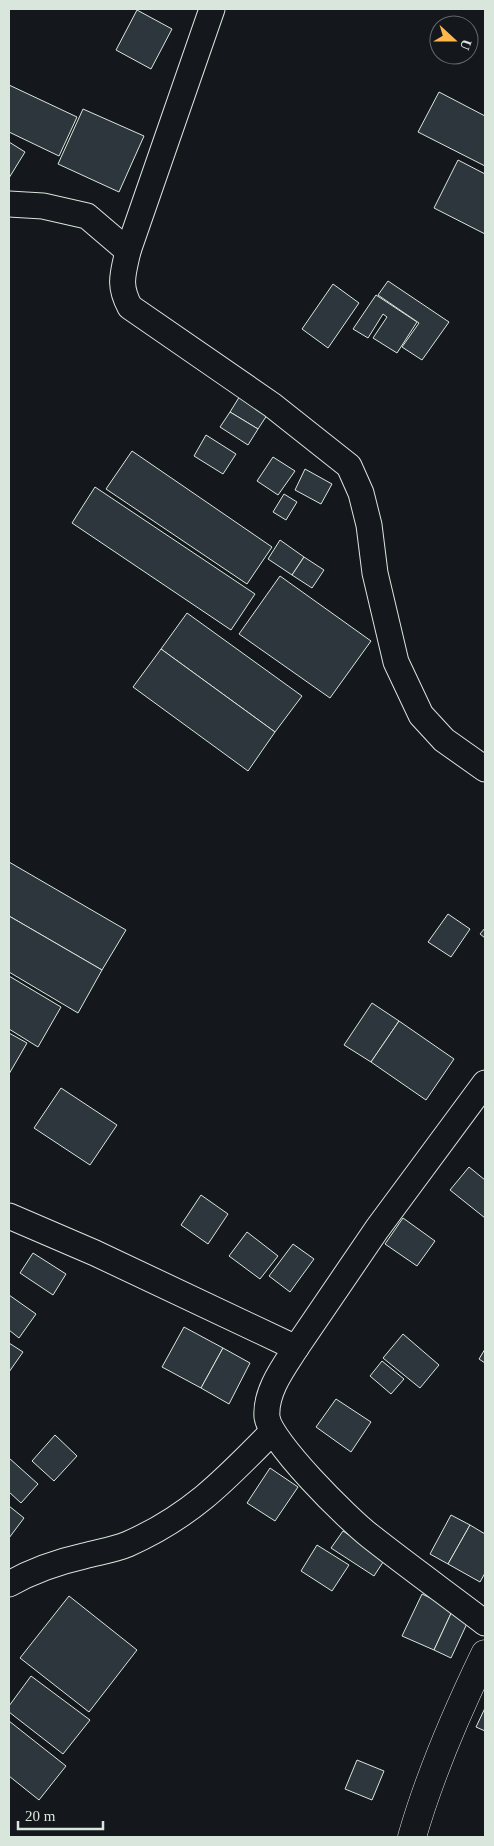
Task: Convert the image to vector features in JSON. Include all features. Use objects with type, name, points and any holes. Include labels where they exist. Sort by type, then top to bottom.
[{"type":"street","points":[[212,9],[128,251],[122,280],[122,293],[130,307],[272,405],[349,466],[361,493],[369,525],[376,573],[396,662],[421,715],[444,740],[485,769]]},
{"type":"street","points":[[9,204],[43,206],[87,216],[128,251]]},
{"type":"street","points":[[485,1082],[377,1229],[296,1348],[279,1376],[267,1403],[267,1418],[272,1432],[295,1462],[368,1535],[485,1623]]},
{"type":"street","points":[[9,1216],[95,1253],[296,1348]]},
{"type":"street","points":[[9,1584],[29,1573],[71,1559],[126,1545],[175,1521],[217,1488],[272,1432]]},
{"type":"street","points":[[412,1837],[427,1786],[462,1702],[485,1654]]},
{"type":"building","points":[[137,10],[172,29],[151,69],[116,50]]},
{"type":"building","points":[[9,85],[77,117],[59,156],[9,132]]},
{"type":"building","points":[[439,92],[485,116],[485,166],[418,132]]},
{"type":"building","points":[[83,109],[144,136],[119,192],[58,164]]},
{"type":"building","points":[[9,142],[25,152],[9,178]]},
{"type":"building","points":[[458,160],[485,174],[485,234],[434,208]]},
{"type":"building","points":[[388,281],[449,322],[422,360],[402,347],[419,323],[378,295]]},
{"type":"building","points":[[333,284],[359,303],[328,348],[302,329]]},
{"type":"building","points":[[376,295],[417,322],[397,353],[373,338],[387,317],[383,314],[368,338],[353,329]]},
{"type":"building","points":[[243,391],[271,409],[258,429],[230,412]]},
{"type":"building","points":[[230,412],[258,429],[248,445],[220,427]]},
{"type":"building","points":[[206,435],[236,454],[223,474],[194,456]]},
{"type":"building","points":[[132,451],[272,547],[247,584],[106,489]]},
{"type":"building","points":[[273,457],[295,471],[278,495],[257,481]]},
{"type":"building","points":[[305,469],[332,484],[321,504],[295,490]]},
{"type":"building","points":[[95,487],[255,594],[231,630],[72,523]]},
{"type":"building","points":[[284,494],[297,502],[286,520],[273,512]]},
{"type":"building","points":[[280,540],[304,557],[292,575],[268,559]]},
{"type":"building","points":[[304,557],[324,570],[312,588],[292,575]]},
{"type":"building","points":[[280,576],[371,641],[330,698],[239,634]]},
{"type":"building","points":[[187,613],[302,696],[275,732],[161,649]]},
{"type":"building","points":[[161,649],[275,732],[248,771],[133,687]]},
{"type":"building","points":[[9,862],[126,930],[102,970],[9,916]]},
{"type":"building","points":[[448,914],[470,929],[451,957],[428,942]]},
{"type":"building","points":[[9,916],[102,970],[78,1013],[9,972]]},
{"type":"building","points":[[485,928],[485,938],[480,934]]},
{"type":"building","points":[[9,976],[61,1007],[38,1047],[9,1029]]},
{"type":"building","points":[[372,1003],[399,1021],[371,1062],[344,1045]]},
{"type":"building","points":[[399,1021],[454,1059],[426,1100],[371,1062]]},
{"type":"building","points":[[9,1033],[27,1043],[9,1074]]},
{"type":"building","points":[[61,1088],[117,1125],[90,1165],[34,1128]]},
{"type":"building","points":[[469,1167],[485,1180],[485,1218],[450,1190]]},
{"type":"building","points":[[201,1195],[228,1214],[208,1244],[181,1225]]},
{"type":"building","points":[[403,1218],[435,1241],[417,1266],[385,1244]]},
{"type":"building","points":[[247,1232],[278,1256],[260,1279],[229,1256]]},
{"type":"building","points":[[293,1244],[314,1259],[290,1292],[269,1276]]},
{"type":"building","points":[[33,1253],[66,1274],[53,1295],[20,1273]]},
{"type":"building","points":[[9,1295],[36,1314],[19,1338],[9,1330]]},
{"type":"building","points":[[184,1327],[223,1348],[201,1388],[162,1367]]},
{"type":"building","points":[[403,1334],[439,1365],[420,1388],[383,1358]]},
{"type":"building","points":[[9,1343],[23,1352],[9,1372]]},
{"type":"building","points":[[223,1348],[250,1363],[229,1404],[201,1388]]},
{"type":"building","points":[[485,1349],[485,1363],[479,1359]]},
{"type":"building","points":[[382,1361],[404,1379],[391,1394],[370,1376]]},
{"type":"building","points":[[336,1399],[371,1422],[351,1452],[316,1427]]},
{"type":"building","points":[[55,1435],[77,1456],[54,1481],[32,1461]]},
{"type":"building","points":[[9,1458],[38,1484],[21,1503],[9,1492]]},
{"type":"building","points":[[270,1468],[298,1487],[275,1521],[247,1503]]},
{"type":"building","points":[[9,1506],[24,1518],[9,1538]]},
{"type":"building","points":[[451,1515],[470,1525],[448,1564],[430,1554]]},
{"type":"building","points":[[470,1525],[485,1534],[485,1573],[480,1582],[448,1564]]},
{"type":"building","points":[[343,1531],[385,1559],[374,1576],[331,1548]]},
{"type":"building","points":[[317,1545],[349,1565],[332,1591],[301,1571]]},
{"type":"building","points":[[422,1594],[453,1609],[434,1650],[402,1636]]},
{"type":"building","points":[[69,1596],[137,1650],[89,1712],[20,1658]]},
{"type":"building","points":[[453,1609],[470,1617],[451,1658],[434,1650]]},
{"type":"building","points":[[31,1676],[90,1720],[63,1754],[9,1712],[9,1706]]},
{"type":"building","points":[[485,1708],[485,1731],[476,1727]]},
{"type":"building","points":[[9,1721],[66,1766],[39,1800],[9,1776]]},
{"type":"building","points":[[357,1760],[384,1771],[372,1800],[345,1789]]}]
